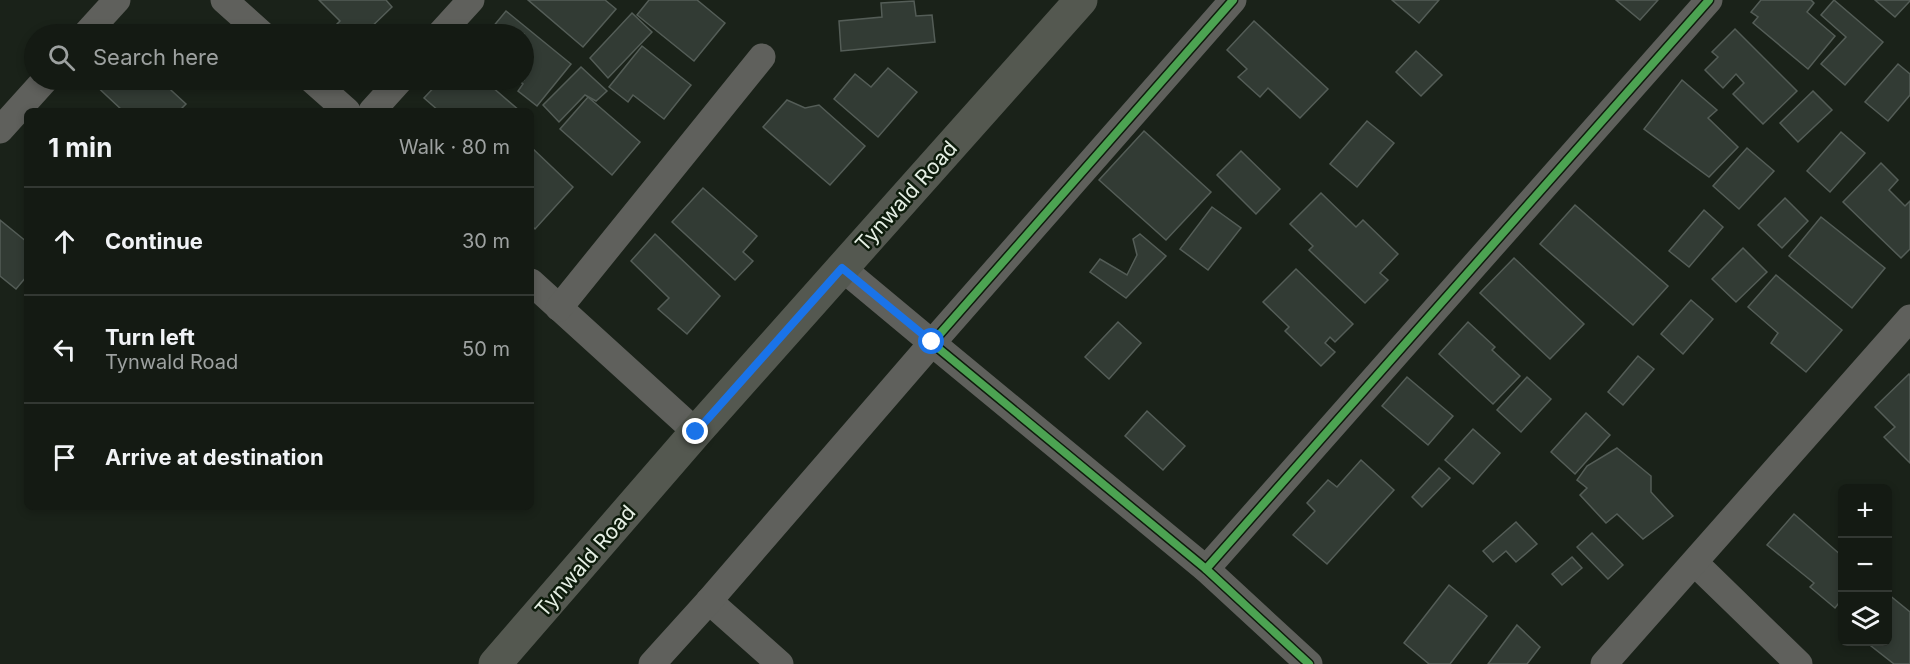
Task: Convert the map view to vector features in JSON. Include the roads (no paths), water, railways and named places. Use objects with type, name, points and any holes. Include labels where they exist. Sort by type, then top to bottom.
[{"type":"main road","name":"Tynwald Road","points":[[495,664],[696,432],[1081,0]]},
{"type":"street","points":[[95,24],[117,0]]},
{"type":"street","points":[[225,0],[251,24]]},
{"type":"street","points":[[449,24],[471,0]]},
{"type":"street","points":[[652,664],[1233,0]]},
{"type":"street","points":[[1206,569],[1709,0]]},
{"type":"street","points":[[559,308],[762,57]]},
{"type":"street","points":[[0,130],[36,90]]},
{"type":"street","points":[[323,90],[344,108]]},
{"type":"street","points":[[375,108],[391,90]]},
{"type":"street","points":[[842,268],[1206,569],[1309,664]]},
{"type":"street","points":[[534,285],[696,432]]},
{"type":"street","points":[[1604,664],[1910,318]]},
{"type":"street","points":[[1695,563],[1799,664]]},
{"type":"street","points":[[709,601],[780,664]]}]
